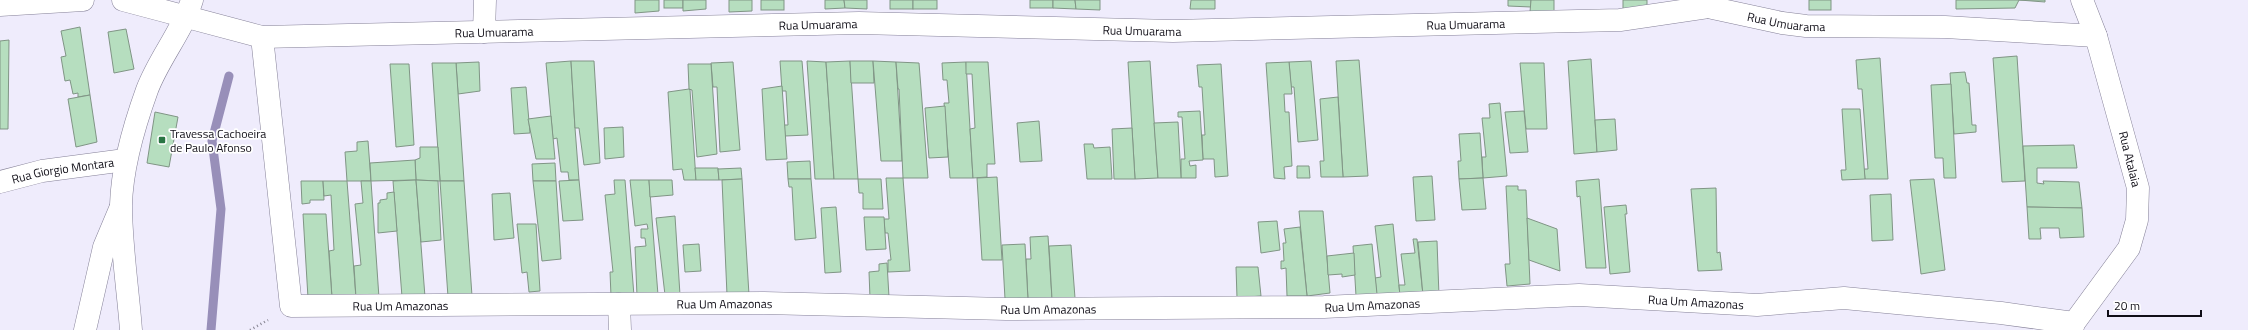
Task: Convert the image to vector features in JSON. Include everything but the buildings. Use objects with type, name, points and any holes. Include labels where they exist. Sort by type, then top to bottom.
[{"type":"street","points":[[0,5],[83,0]]},
{"type":"street","name":"Rua Umuarama","points":[[123,0],[189,9],[262,37],[859,23],[1173,31],[1620,20],[1708,7],[1782,23],[1806,26],[1946,27],[2096,36]]},
{"type":"street","points":[[484,32],[485,0]]},
{"type":"street","name":"Rua Atalaia","points":[[2073,326],[2129,248],[2137,220],[2138,188],[2096,36],[2082,0]]},
{"type":"street","points":[[131,330],[121,205],[125,160],[147,89],[171,40],[189,9]]},
{"type":"street","name":"Rua Um Amazonas","points":[[262,37],[290,306],[764,303],[1006,309],[1324,307],[1579,295],[1757,305],[1844,298],[2024,323],[2073,326]]},
{"type":"street","name":"Rua Giorgio Montara","points":[[0,182],[42,171],[125,160]]},
{"type":"street","points":[[85,330],[104,247],[121,205]]},
{"type":"street","points":[[619,304],[620,330]]},
{"type":"path","points":[[250,330],[255,328]]},
{"type":"waterway","points":[[211,330],[221,209],[212,141],[229,76]]},
{"type":"place","name":"Travessa Cachoeira de Paulo Afonso","points":[[162,140]]}]
